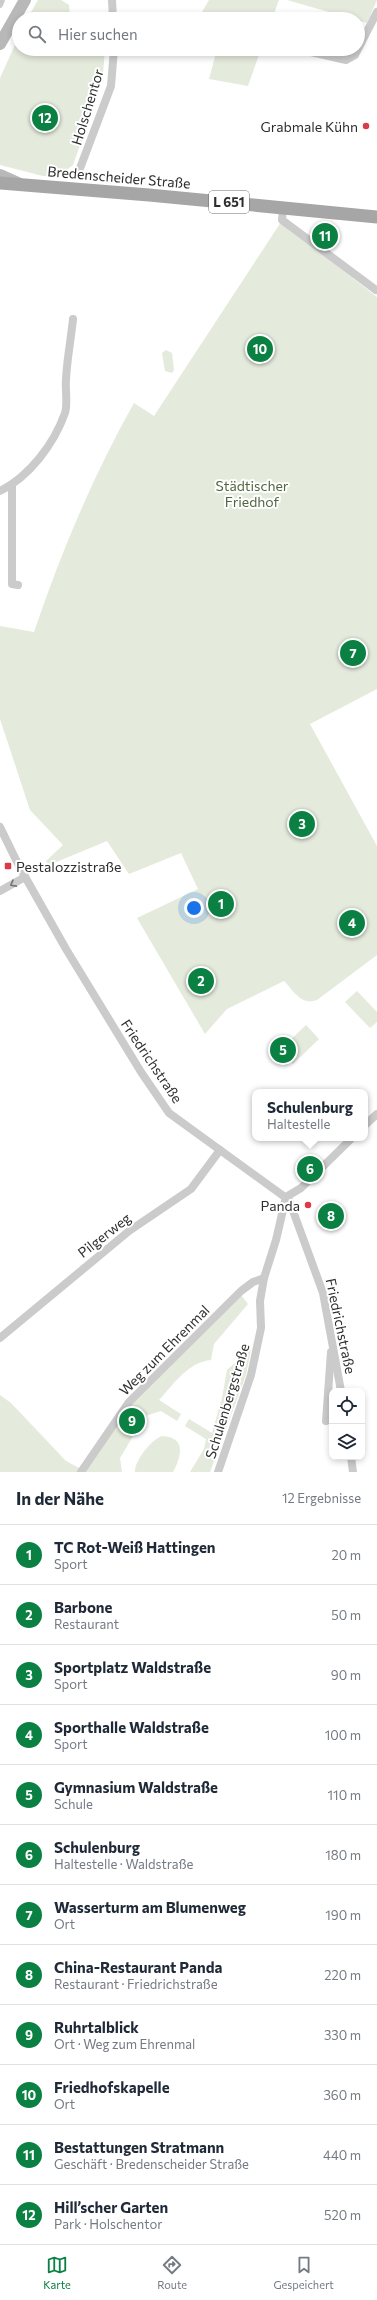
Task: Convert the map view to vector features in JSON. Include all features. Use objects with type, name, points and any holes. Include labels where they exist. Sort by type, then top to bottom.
[{"type":"main road","points":[[18,12],[25,0]]},
{"type":"main road","points":[[0,44],[12,23]]},
{"type":"main road","points":[[0,175],[21,185]]},
{"type":"main road","name":"Bredenscheider Straße","points":[[0,183],[283,207],[377,217]]},
{"type":"street","points":[[0,5],[2,0]]},
{"type":"street","points":[[112,0],[113,12]]},
{"type":"street","points":[[365,35],[377,12]]},
{"type":"street","name":"Holschentor","points":[[79,171],[111,86],[113,56]]},
{"type":"street","points":[[329,56],[346,60],[353,56]]},
{"type":"street","points":[[283,207],[282,220],[376,290]]},
{"type":"street","points":[[0,491],[12,485],[30,470],[50,442],[66,412],[66,379],[73,319]]},
{"type":"street","points":[[12,485],[12,584],[18,585]]},
{"type":"street","name":"Friedrichstraße","points":[[0,828],[25,877],[66,949],[137,1066],[169,1113],[286,1197],[291,1204],[323,1293],[340,1388]]},
{"type":"street","points":[[0,891],[25,877]]},
{"type":"street","points":[[368,1122],[377,1114]]},
{"type":"street","points":[[286,1197],[301,1188],[349,1141]]},
{"type":"street","name":"Pilgerweg","points":[[0,1338],[129,1231],[191,1189],[220,1150]]},
{"type":"street","name":"Schulenbergstraße","points":[[218,1472],[251,1375],[261,1328],[260,1301],[264,1278],[276,1240],[286,1197]]},
{"type":"street","name":"Weg zum Ehrenmal","points":[[81,1472],[129,1402],[241,1291],[253,1282],[264,1278]]},
{"type":"street","points":[[326,1421],[332,1342]]},
{"type":"street","points":[[351,1460],[353,1472]]},
{"type":"green space","points":[[38,0],[61,0],[69,5],[70,12],[31,12]]},
{"type":"green space","points":[[209,0],[279,0],[275,12],[202,12]]},
{"type":"green space","points":[[287,0],[377,0],[367,23],[365,22],[365,12],[329,12]]},
{"type":"green space","points":[[12,51],[12,56],[104,56],[103,74],[98,94],[73,165],[58,176],[43,176],[0,165],[0,78]]},
{"type":"green space","points":[[215,56],[259,56],[248,86],[209,79]]},
{"type":"green space","name":"Städtischer Friedhof","points":[[281,222],[377,297],[377,689],[310,724],[377,846],[377,955],[317,1000],[306,1001],[302,999],[284,981],[227,1009],[205,1034],[137,918],[198,889],[181,853],[129,874],[107,841],[49,865],[46,861],[63,845],[30,810],[0,719],[0,626],[34,632],[55,573],[91,486],[134,403],[154,416]]},
{"type":"green space","points":[[166,350],[172,353],[174,370],[172,373],[165,371],[162,353]]},
{"type":"green space","points":[[357,991],[377,1012],[377,1022],[370,1028],[345,1002]]},
{"type":"green space","points":[[306,1025],[319,1039],[293,1064],[280,1050]]},
{"type":"green space","points":[[241,1295],[248,1304],[214,1344],[211,1360],[188,1369],[159,1400],[181,1414],[177,1421],[161,1411],[145,1416],[120,1458],[122,1472],[0,1472],[0,1395],[11,1403],[66,1461],[85,1471],[127,1408]]},
{"type":"green space","points":[[251,1349],[246,1375],[210,1472],[190,1472],[204,1449],[206,1439],[185,1426],[189,1419],[212,1433],[222,1398],[227,1370]]},
{"type":"green space","points":[[162,1436],[170,1437],[179,1444],[180,1454],[173,1472],[135,1472],[137,1462],[144,1451],[153,1441]]},
{"type":"place","name":"Hill’scher Garten","points":[[45,118]]},
{"type":"place","name":"Grabmale Kühn","points":[[366,126]]},
{"type":"place","name":"Bestattungen Stratmann","points":[[325,236]]},
{"type":"place","name":"Friedhofskapelle","points":[[260,349]]},
{"type":"place","name":"Wasserturm am Blumenweg","points":[[353,653]]},
{"type":"place","name":"Sportplatz Waldstraße","points":[[302,824]]},
{"type":"place","name":"Pestalozzistraße","points":[[8,866]]},
{"type":"place","name":"TC Rot-Weiß Hattingen","points":[[221,904]]},
{"type":"place","name":"Sporthalle Waldstraße","points":[[352,923]]},
{"type":"place","name":"Barbone","points":[[201,981]]},
{"type":"place","name":"Gymnasium Waldstraße","points":[[283,1050]]},
{"type":"place","name":"Schulenburg","points":[[310,1169]]},
{"type":"place","name":"Panda","points":[[308,1205]]},
{"type":"place","name":"China-Restaurant Panda","points":[[331,1216]]},
{"type":"place","name":"Ruhrtalblick","points":[[132,1421]]}]
